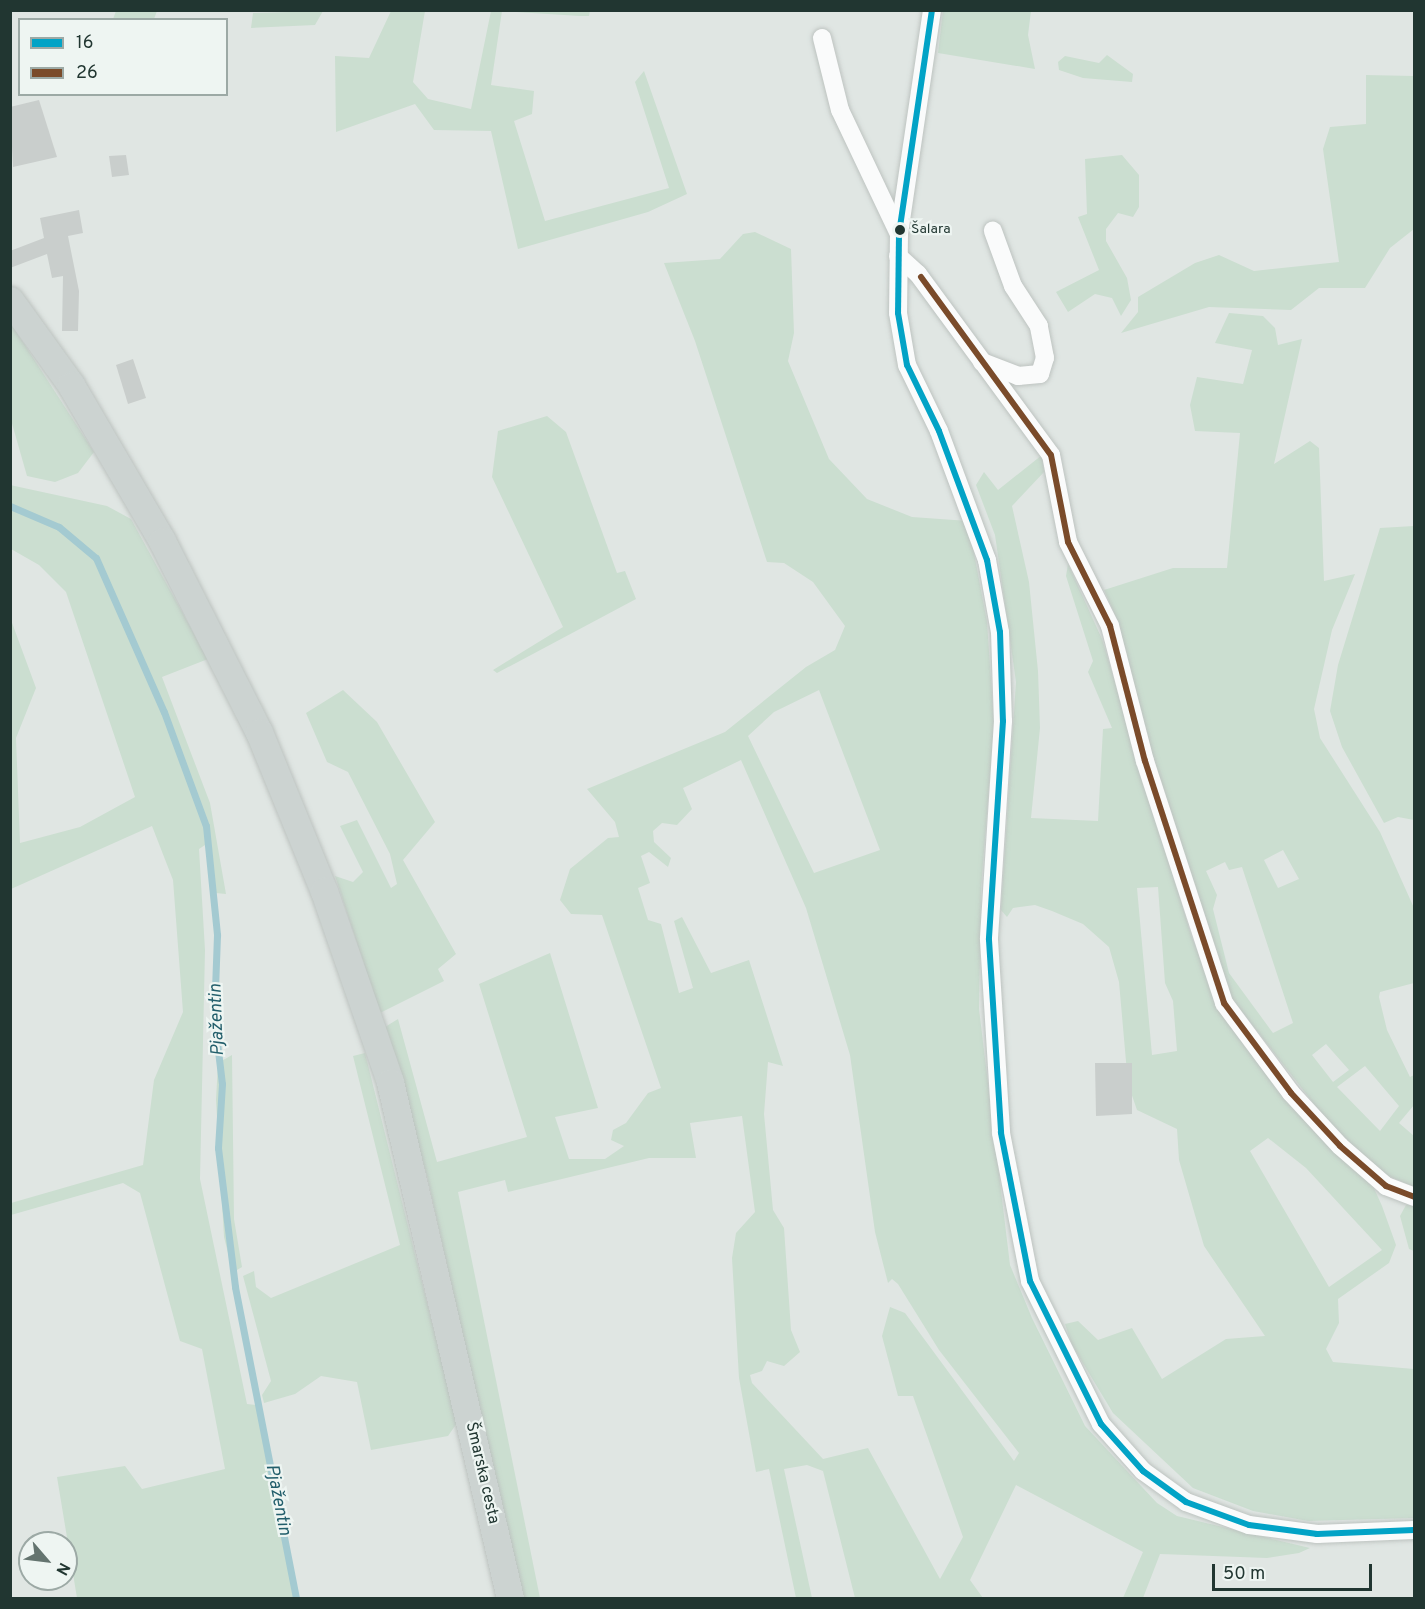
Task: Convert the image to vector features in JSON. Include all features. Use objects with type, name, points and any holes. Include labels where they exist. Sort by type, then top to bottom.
[{"type":"main road","name":"Šmarska cesta","points":[[10,300],[71,386],[162,541],[259,732],[375,1036],[454,1347],[510,1599]]},
{"type":"street","points":[[932,10],[899,234],[898,313],[907,365],[939,430],[987,560],[1000,632],[1003,721],[989,939],[1001,1133],[1030,1281],[1101,1424],[1143,1470],[1186,1502],[1249,1525],[1317,1534],[1414,1530]]},
{"type":"street","points":[[822,38],[840,110],[899,234]]},
{"type":"street","points":[[982,362],[1018,376],[1040,374],[1046,358],[1039,326],[1013,286],[993,231]]},
{"type":"street","points":[[898,256],[918,274],[1051,455],[1068,542],[1110,626],[1145,761],[1224,1003],[1291,1093],[1340,1146],[1386,1186],[1414,1197]]},
{"type":"green space","points":[[116,10],[157,11],[154,18],[113,18]]},
{"type":"green space","points":[[323,11],[315,25],[251,28],[253,13]]},
{"type":"green space","points":[[391,11],[425,11],[413,82],[428,99],[471,109],[491,11],[502,11],[491,85],[534,91],[532,114],[514,121],[545,221],[669,188],[635,82],[644,71],[687,194],[648,212],[518,249],[491,131],[434,130],[415,104],[336,132],[335,56],[369,58]]},
{"type":"green space","points":[[502,11],[590,11],[589,16],[580,16]]},
{"type":"green space","points":[[943,11],[1031,11],[1028,35],[1035,69],[938,53]]},
{"type":"green space","points":[[1107,55],[1133,74],[1132,82],[1083,78],[1059,70],[1058,62],[1065,56],[1099,63]]},
{"type":"green space","points":[[1366,75],[1414,76],[1414,229],[1390,248],[1365,288],[1319,288],[1291,310],[1209,307],[1121,333],[1138,312],[1138,297],[1195,263],[1219,255],[1254,271],[1339,262],[1323,149],[1330,127],[1366,124]]},
{"type":"green space","points":[[1122,155],[1139,175],[1139,207],[1133,217],[1118,213],[1106,229],[1106,241],[1127,278],[1131,300],[1121,316],[1112,298],[1095,294],[1068,312],[1056,292],[1099,270],[1078,217],[1087,214],[1085,159]]},
{"type":"green space","points":[[755,232],[791,249],[794,333],[788,361],[829,459],[867,499],[912,517],[968,521],[987,622],[994,724],[981,888],[979,1009],[1010,1265],[1032,1318],[1085,1426],[1157,1503],[1177,1516],[1310,1548],[1299,1553],[1267,1558],[1160,1554],[1143,1598],[1123,1598],[1143,1552],[1016,1485],[970,1580],[983,1598],[855,1598],[823,1471],[807,1465],[784,1469],[812,1598],[796,1598],[769,1469],[756,1472],[739,1378],[732,1258],[736,1233],[755,1212],[742,1116],[690,1123],[696,1158],[649,1158],[508,1192],[505,1180],[458,1192],[540,1598],[522,1598],[427,1176],[385,1027],[398,1019],[437,1162],[527,1137],[479,984],[550,953],[598,1108],[555,1117],[569,1159],[605,1159],[624,1146],[611,1140],[613,1130],[626,1123],[648,1093],[661,1088],[602,915],[571,914],[560,900],[570,869],[608,838],[619,837],[615,822],[587,789],[725,732],[806,667],[835,650],[845,626],[813,582],[784,563],[767,562],[695,341],[664,263],[720,259],[743,234]],"holes":[[[819,690],[880,850],[814,873],[748,736],[774,712]],[[741,760],[806,908],[850,1055],[875,1232],[888,1283],[892,1279],[898,1284],[939,1350],[1019,1453],[1014,1461],[905,1313],[890,1307],[882,1336],[898,1396],[913,1396],[963,1537],[940,1579],[868,1448],[823,1459],[752,1383],[750,1375],[762,1371],[767,1361],[784,1366],[800,1352],[791,1330],[784,1228],[773,1210],[764,1114],[768,1062],[783,1066],[749,960],[711,973],[682,917],[674,921],[693,988],[679,993],[661,924],[648,920],[638,888],[650,883],[641,856],[649,852],[668,867],[671,858],[654,842],[653,831],[662,823],[677,825],[692,809],[683,788]]]},
{"type":"green space","points":[[1229,313],[1263,316],[1275,328],[1278,345],[1302,339],[1274,464],[1310,441],[1319,448],[1324,581],[1355,574],[1332,630],[1314,709],[1320,738],[1380,832],[1414,908],[1414,983],[1380,992],[1379,997],[1387,1030],[1410,1077],[1414,1075],[1414,1105],[1399,1123],[1414,1136],[1414,1187],[1382,1173],[1346,1145],[1222,986],[1129,679],[1120,626],[1104,590],[1173,568],[1227,568],[1240,433],[1195,431],[1190,405],[1197,377],[1243,384],[1252,350],[1215,343]],"holes":[[[1283,850],[1299,879],[1278,888],[1264,860]],[[1225,862],[1229,870],[1242,867],[1293,1023],[1273,1033],[1229,973],[1213,909],[1217,895],[1206,871]],[[1326,1044],[1349,1070],[1333,1082],[1312,1055]],[[1365,1066],[1399,1106],[1380,1131],[1337,1087]]]},
{"type":"green space","points":[[10,322],[94,452],[78,473],[55,482],[27,476],[11,420]]},
{"type":"green space","points":[[547,416],[566,432],[617,573],[625,571],[636,599],[497,673],[493,670],[563,627],[492,477],[498,431]]},
{"type":"green space","points":[[1042,455],[1044,472],[1012,506],[1029,582],[1038,671],[1040,728],[1031,818],[1098,821],[1103,729],[1112,728],[1088,672],[1093,661],[1066,576],[1068,564],[1102,639],[1191,935],[1218,1003],[1373,1186],[1382,1206],[1396,1245],[1389,1263],[1338,1299],[1339,1323],[1326,1349],[1333,1362],[1414,1369],[1414,1518],[1308,1521],[1253,1511],[1193,1488],[1113,1413],[1072,1345],[1065,1324],[1078,1321],[1098,1340],[1132,1328],[1162,1379],[1226,1339],[1265,1336],[1204,1246],[1179,1160],[1177,1129],[1137,1110],[1128,1084],[1119,982],[1109,947],[1083,924],[1035,905],[1013,908],[1007,917],[1001,910],[1016,682],[995,535],[976,485],[984,472],[998,490]],"holes":[[[1158,887],[1165,983],[1173,1001],[1177,1051],[1152,1055],[1137,888]],[[1268,1138],[1306,1168],[1382,1250],[1329,1287],[1250,1151]]]},
{"type":"green space","points":[[10,485],[107,506],[131,519],[208,659],[162,677],[210,803],[226,894],[216,893],[208,843],[199,849],[205,950],[200,1179],[247,1404],[256,1405],[295,1598],[77,1598],[78,1531],[66,1531],[57,1477],[125,1466],[142,1489],[225,1469],[202,1349],[180,1341],[140,1193],[123,1183],[11,1215],[11,1203],[143,1165],[154,1080],[183,1012],[173,880],[152,826],[11,889],[11,620],[36,688],[16,738],[20,843],[80,827],[135,797],[66,592],[39,565],[11,549]]},
{"type":"green space","points":[[1414,526],[1414,820],[1398,817],[1384,823],[1342,747],[1330,711],[1338,665],[1380,528]]},
{"type":"green space","points":[[343,690],[377,722],[435,822],[403,860],[456,954],[438,969],[444,981],[380,1013],[335,876],[353,882],[363,872],[340,826],[357,820],[391,888],[397,884],[390,854],[348,772],[327,762],[306,713]]},
{"type":"green space","points":[[365,1053],[457,1423],[448,1436],[371,1450],[357,1382],[321,1376],[295,1394],[264,1403],[262,1395],[271,1381],[243,1276],[254,1271],[256,1287],[271,1298],[400,1245],[353,1056]]},
{"type":"green space","points":[[232,1055],[234,1219],[242,1267],[237,1270],[232,1269],[224,1237],[216,1100],[218,1063]]},
{"type":"green space","points":[[1414,1204],[1414,1251],[1409,1249],[1400,1216],[1406,1205]]},
{"type":"building","points":[[39,100],[57,157],[13,167],[10,107]]},
{"type":"building","points":[[126,155],[129,175],[112,177],[109,156]]},
{"type":"building","points":[[79,210],[83,233],[68,236],[79,291],[78,331],[62,331],[63,276],[52,278],[47,254],[10,268],[10,251],[44,238],[40,218]]},
{"type":"building","points":[[133,359],[146,398],[128,404],[116,365]]},
{"type":"building","points":[[1095,1063],[1132,1063],[1132,1114],[1096,1116]]},
{"type":"waterway","name":"Pjažentin","points":[[10,506],[59,527],[96,558],[164,712],[206,826],[217,935],[214,1017],[222,1084],[218,1148],[235,1287],[296,1598]]},
{"type":"transit line","name":"16","points":[[932,10],[899,234],[898,313],[907,365],[939,431],[987,560],[1000,632],[1003,721],[989,940],[1001,1133],[1030,1281],[1101,1424],[1143,1471],[1186,1502],[1249,1525],[1317,1534],[1414,1530]]},
{"type":"transit line","name":"26","points":[[921,277],[1051,455],[1068,542],[1110,626],[1145,761],[1224,1003],[1291,1093],[1340,1146],[1386,1186],[1414,1197]]},
{"type":"place","name":"Šalara","points":[[900,230]]}]
